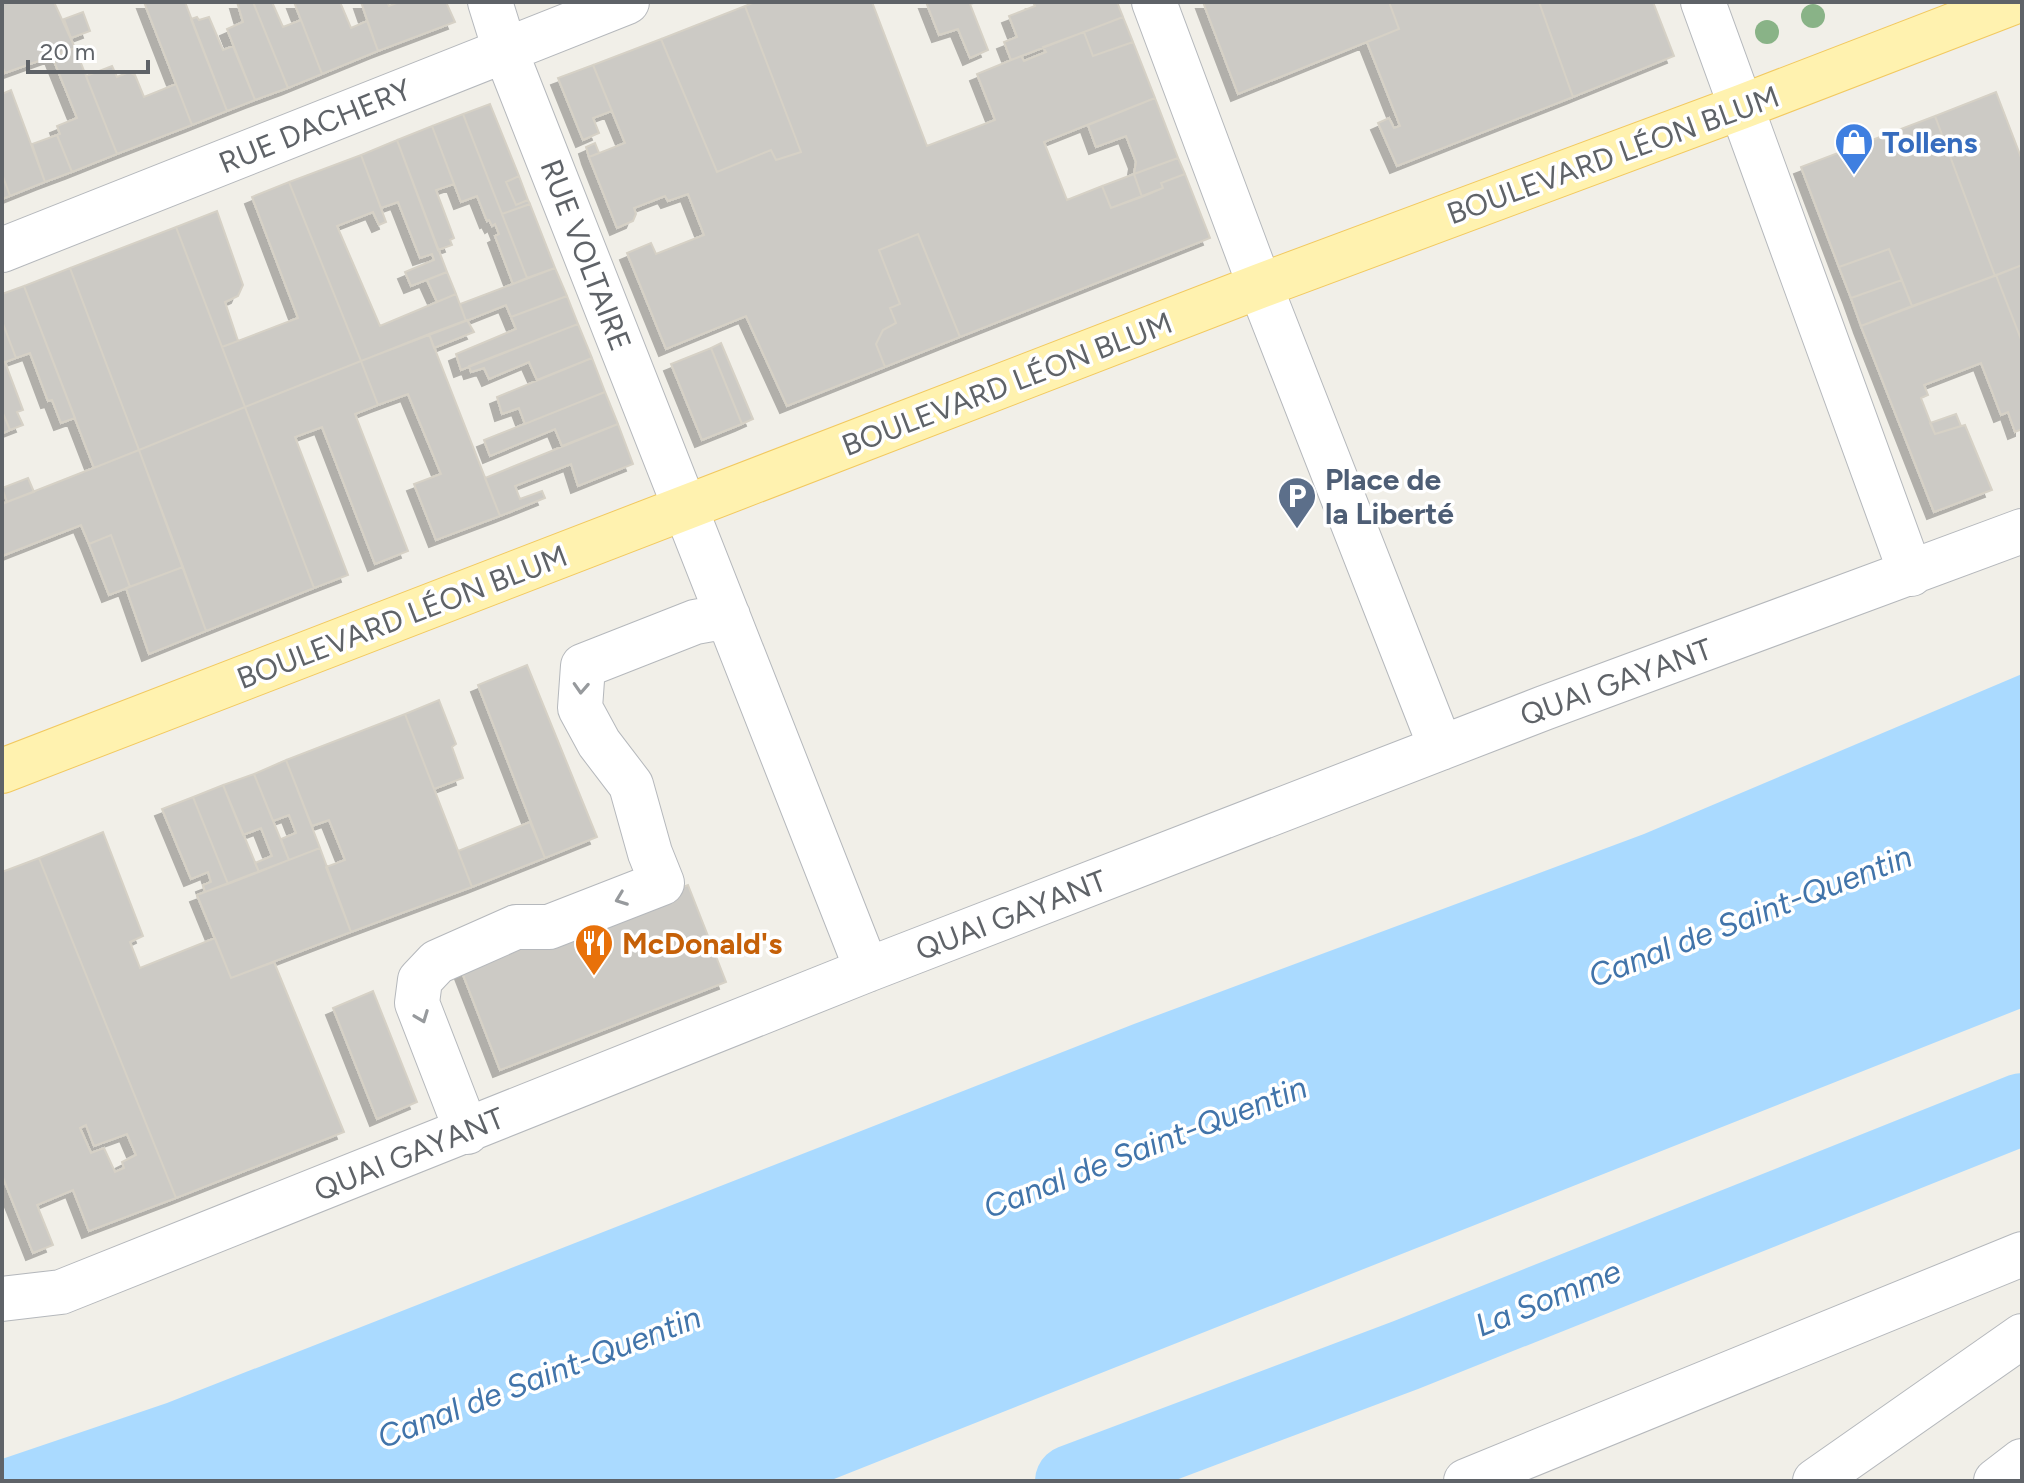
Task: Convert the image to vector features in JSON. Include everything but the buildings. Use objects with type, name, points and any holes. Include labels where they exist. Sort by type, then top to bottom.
[{"type":"main road","name":"BOULEVARD LÉON BLUM","points":[[2,771],[1260,286],[2014,2]]},
{"type":"street","name":"RUE VOLTAIRE","points":[[490,2],[505,50],[686,508]]},
{"type":"street","name":"RUE DACHERY","points":[[2,250],[627,2]]},
{"type":"street","points":[[1154,2],[1260,286],[1441,748]]},
{"type":"street","points":[[1703,2],[1911,574]]},
{"type":"street","points":[[686,508],[867,970]]},
{"type":"street","name":"QUAI GAYANT","points":[[2,1299],[61,1292],[867,970],[1441,748],[2022,531]]},
{"type":"street","points":[[467,1132],[417,1003],[420,980],[437,962],[516,927],[549,927],[662,883],[631,785],[599,743],[580,708],[583,666],[695,622],[728,616]]},
{"type":"street","points":[[1466,1481],[2022,1254]]},
{"type":"street","points":[[1815,1481],[2022,1336]]},
{"type":"street","points":[[1996,1481],[2022,1461]]},
{"type":"water","name":"Canal de Saint-Quentin","points":[[2022,674],[2022,1008],[829,1481],[2,1481],[2,1459],[167,1403],[1134,1024],[1644,834]]},
{"type":"waterway","name":"La Somme","points":[[1071,1481],[1406,1355],[2022,1109]]},
{"type":"place","name":"Tollens","points":[[1854,176]]},
{"type":"place","name":"Place de la Liberté","points":[[1297,530]]},
{"type":"place","name":"McDonald's","points":[[594,977]]}]
